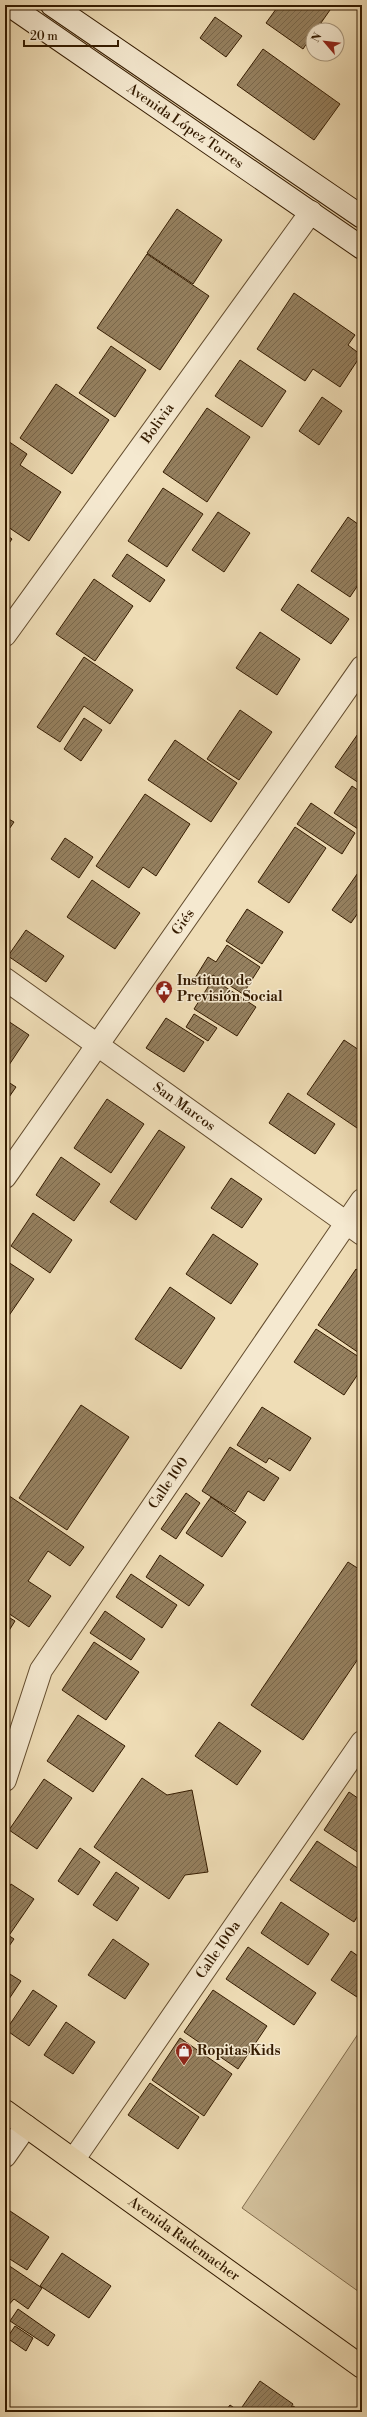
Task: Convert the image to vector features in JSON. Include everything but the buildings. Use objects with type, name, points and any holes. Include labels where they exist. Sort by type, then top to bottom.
[{"type":"main road","name":"Avenida Rademacher","points":[[5,2111],[74,2159],[362,2367]]},
{"type":"street","name":"Avenida López Torres","points":[[10,5],[362,248]]},
{"type":"street","name":"Avenida López Torres","points":[[52,5],[362,217]]},
{"type":"street","name":"Bolivia","points":[[5,635],[311,212]]},
{"type":"street","name":"Giés","points":[[5,1177],[362,667]]},
{"type":"street","name":"San Marcos","points":[[5,980],[354,1229]]},
{"type":"street","name":"Calle 100","points":[[5,1780],[41,1670],[354,1229],[362,1200]]},
{"type":"street","name":"Calle 100a","points":[[74,2159],[362,1742]]},
{"type":"street","points":[[5,2156],[26,2126]]},
{"type":"shaded area","points":[[362,2028],[362,2294],[242,2208]]},
{"type":"place","name":"Instituto de Previsión Social","points":[[164,1004]]},
{"type":"place","name":"Ropitas Kids","points":[[184,2066]]}]
